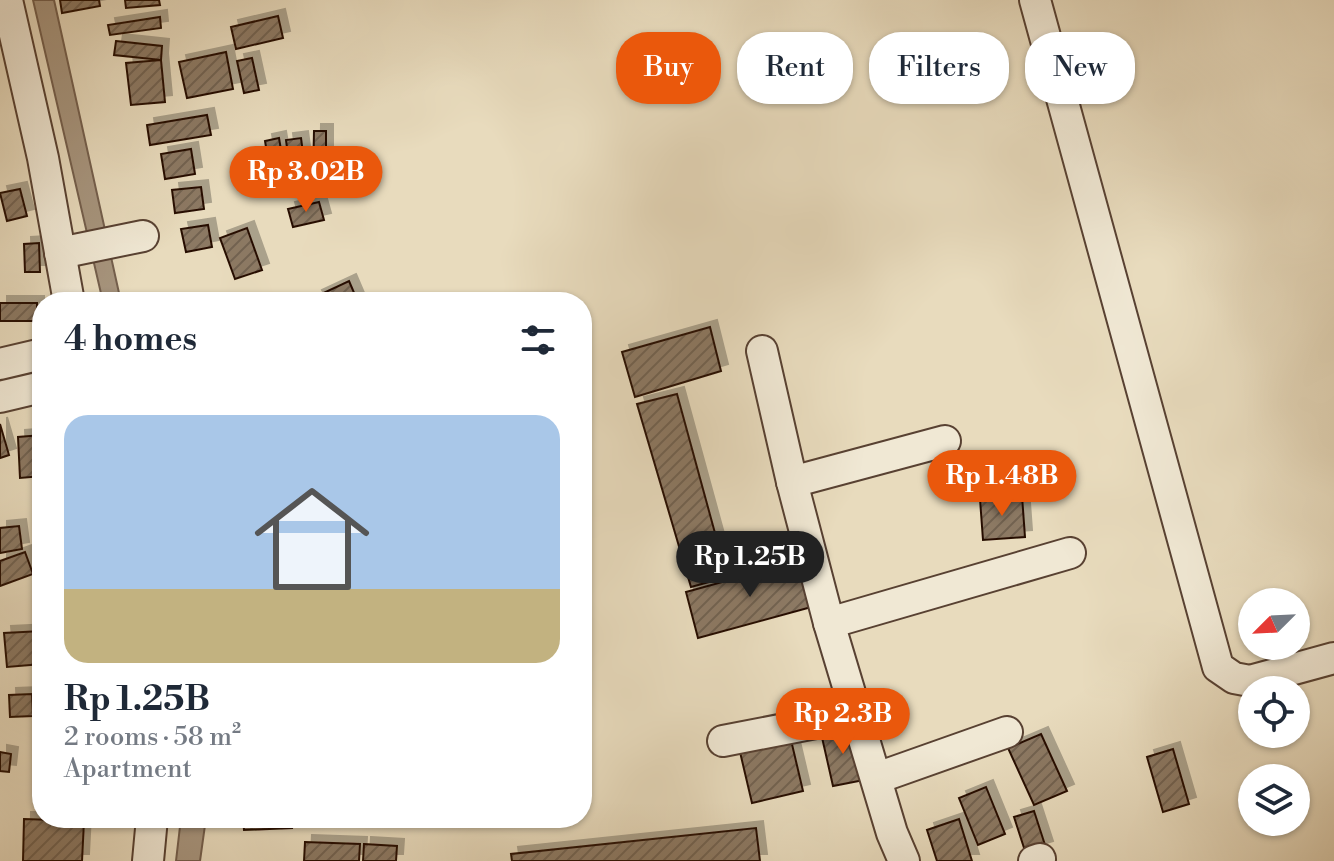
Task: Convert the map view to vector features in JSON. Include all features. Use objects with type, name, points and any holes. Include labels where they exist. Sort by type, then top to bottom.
[{"type":"street","points":[[7,0],[43,158],[70,250],[69,292]]},
{"type":"street","points":[[1035,0],[1218,667],[1234,678],[1250,681],[1334,658]]},
{"type":"street","points":[[70,250],[128,238]]},
{"type":"street","points":[[762,351],[829,623],[892,833],[904,861]]},
{"type":"street","points":[[0,364],[32,356]]},
{"type":"street","points":[[0,397],[32,389]]},
{"type":"street","points":[[792,482],[945,441]]},
{"type":"street","points":[[829,623],[1070,553]]},
{"type":"street","points":[[723,741],[857,715]]},
{"type":"street","points":[[877,778],[1007,732]]},
{"type":"street","points":[[148,861],[151,828]]},
{"type":"shaded area","points":[[33,0],[54,0],[119,292],[101,292]]},
{"type":"shaded area","points":[[180,828],[205,828],[200,861],[176,861]]},
{"type":"building","points":[[60,0],[99,0],[100,6],[62,13]]},
{"type":"building","points":[[125,0],[159,0],[160,5],[126,8]]},
{"type":"building","points":[[278,16],[283,38],[236,49],[231,27]]},
{"type":"building","points":[[160,17],[161,28],[110,35],[108,25]]},
{"type":"building","points":[[116,41],[162,46],[161,60],[114,55]]},
{"type":"building","points":[[226,52],[233,89],[187,98],[179,62]]},
{"type":"building","points":[[252,58],[259,90],[244,93],[237,61]]},
{"type":"building","points":[[161,60],[165,102],[131,105],[126,63]]},
{"type":"building","points":[[207,115],[211,135],[150,145],[147,125]]},
{"type":"building","points":[[314,131],[326,131],[326,181],[313,181]]},
{"type":"building","points":[[279,138],[283,162],[269,165],[265,141]]},
{"type":"building","points":[[301,138],[307,184],[292,186],[286,140]]},
{"type":"building","points":[[191,149],[195,174],[165,179],[161,154]]},
{"type":"building","points":[[201,187],[204,209],[175,213],[172,190]]},
{"type":"building","points":[[20,189],[27,216],[7,221],[0,193]]},
{"type":"building","points":[[319,202],[324,220],[293,227],[288,209]]},
{"type":"building","points":[[208,225],[212,247],[186,252],[181,229]]},
{"type":"building","points":[[247,228],[262,270],[235,279],[220,238]]},
{"type":"building","points":[[39,243],[40,272],[25,272],[24,244]]},
{"type":"building","points":[[349,281],[354,292],[326,292]]},
{"type":"building","points":[[0,303],[32,303],[32,321],[0,321]]},
{"type":"building","points":[[710,327],[721,371],[635,397],[622,352]]},
{"type":"building","points":[[677,394],[727,577],[691,587],[637,404]]},
{"type":"building","points":[[0,424],[9,455],[0,458]]},
{"type":"building","points":[[32,436],[32,477],[20,478],[18,437]]},
{"type":"building","points":[[1022,496],[1025,537],[983,540],[980,499]]},
{"type":"building","points":[[19,526],[22,549],[0,553],[0,528]]},
{"type":"building","points":[[25,552],[32,574],[0,586],[0,561]]},
{"type":"building","points":[[802,560],[815,606],[698,638],[686,592]]},
{"type":"building","points":[[32,632],[32,665],[7,667],[4,633]]},
{"type":"building","points":[[32,694],[32,716],[10,717],[9,695]]},
{"type":"building","points":[[852,726],[864,780],[833,786],[821,733]]},
{"type":"building","points":[[1041,734],[1067,791],[1034,805],[1008,748]]},
{"type":"building","points":[[791,740],[803,791],[752,803],[740,752]]},
{"type":"building","points":[[1173,749],[1189,804],[1163,812],[1147,757]]},
{"type":"building","points":[[0,752],[11,754],[9,772],[0,771]]},
{"type":"building","points":[[986,787],[1005,834],[978,845],[959,798]]},
{"type":"building","points":[[1034,811],[1046,848],[1026,854],[1014,817]]},
{"type":"building","points":[[24,819],[32,819],[32,828],[84,828],[82,861],[23,861]]},
{"type":"building","points":[[959,819],[972,861],[937,861],[927,830]]},
{"type":"building","points":[[244,828],[292,828],[244,830]]},
{"type":"building","points":[[756,828],[760,861],[512,861],[511,854]]},
{"type":"building","points":[[305,842],[360,844],[359,861],[304,861]]},
{"type":"building","points":[[364,844],[397,846],[396,861],[363,861]]}]
